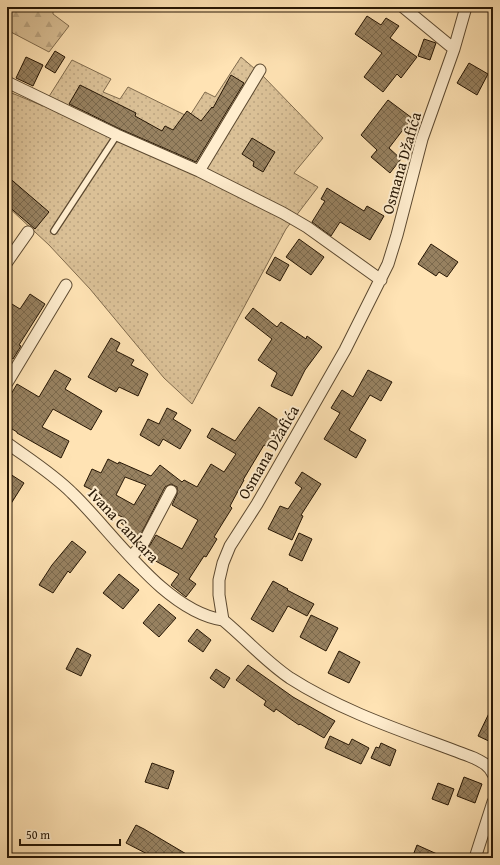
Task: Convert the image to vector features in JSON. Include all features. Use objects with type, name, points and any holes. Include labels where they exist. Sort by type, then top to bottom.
[{"type":"street","points":[[402,7],[454,49]]},
{"type":"street","name":"Osmana Džafića","points":[[223,620],[219,595],[219,580],[223,563],[230,546],[257,504],[345,350],[388,264],[422,139],[454,49],[466,7]]},
{"type":"street","points":[[199,171],[260,70]]},
{"type":"street","points":[[7,82],[117,135],[199,171],[283,213],[307,227],[381,280]]},
{"type":"street","points":[[7,262],[28,232]]},
{"type":"street","points":[[7,383],[66,286]]},
{"type":"street","name":"Ivana Cankara","points":[[7,443],[71,491],[131,557],[175,598],[195,612],[212,619],[223,620]]},
{"type":"street","points":[[131,557],[144,542],[171,491]]},
{"type":"street","points":[[223,620],[262,657],[290,678],[338,705],[474,758],[486,764],[493,774]]},
{"type":"street","points":[[475,858],[493,802]]},
{"type":"lane","points":[[54,230],[117,135]]},
{"type":"green space","points":[[7,7],[53,7],[53,14],[69,26],[49,52],[7,30]]},
{"type":"green space","points":[[241,57],[262,75],[323,138],[294,173],[318,187],[286,229],[192,404],[164,378],[90,289],[49,245],[7,206],[7,91],[43,106],[72,60],[111,79],[103,92],[120,99],[128,87],[189,117],[205,92],[215,97]]},
{"type":"building","points":[[367,16],[381,25],[386,18],[399,26],[390,38],[417,57],[401,78],[397,74],[383,92],[364,77],[382,53],[355,34]]},
{"type":"building","points":[[424,39],[436,43],[430,60],[418,56]]},
{"type":"building","points":[[55,51],[65,57],[55,73],[45,67]]},
{"type":"building","points":[[26,57],[43,65],[33,86],[16,78]]},
{"type":"building","points":[[469,63],[488,74],[477,95],[457,83]]},
{"type":"building","points":[[231,75],[244,83],[196,162],[120,129],[69,104],[80,85],[136,113],[135,116],[162,131],[165,126],[173,130],[187,111],[201,121],[212,107],[213,108]]},
{"type":"building","points":[[388,100],[412,118],[389,148],[401,159],[390,173],[371,157],[377,150],[361,135]]},
{"type":"building","points":[[252,138],[275,152],[263,172],[253,166],[254,162],[242,154]]},
{"type":"building","points":[[7,176],[49,212],[35,229],[7,205]]},
{"type":"building","points":[[327,188],[364,211],[367,206],[384,216],[370,240],[340,222],[331,236],[312,222],[325,201],[321,199]]},
{"type":"building","points":[[299,239],[324,257],[311,275],[286,257]]},
{"type":"building","points":[[431,244],[458,262],[447,277],[439,272],[436,276],[418,264]]},
{"type":"building","points":[[275,257],[289,265],[280,281],[266,273]]},
{"type":"building","points":[[30,294],[45,304],[19,345],[21,346],[13,359],[7,355],[7,301],[20,309]]},
{"type":"building","points":[[253,308],[277,327],[281,322],[306,339],[307,336],[322,347],[305,370],[292,396],[271,386],[277,373],[258,360],[272,339],[245,318]]},
{"type":"building","points":[[111,338],[120,343],[116,351],[134,360],[131,365],[148,374],[138,396],[119,387],[116,392],[88,377]]},
{"type":"building","points":[[55,370],[71,379],[65,389],[102,411],[91,430],[53,409],[42,427],[69,441],[61,458],[7,426],[7,401],[17,384],[39,397]]},
{"type":"building","points":[[368,370],[392,382],[381,401],[370,395],[349,430],[366,440],[356,458],[324,439],[340,413],[331,408],[342,390],[353,397]]},
{"type":"building","points":[[259,407],[283,423],[267,446],[264,445],[243,480],[230,506],[232,508],[214,537],[217,539],[206,557],[204,556],[189,579],[196,584],[186,597],[171,585],[179,574],[143,554],[156,535],[182,549],[198,520],[172,505],[177,494],[177,487],[171,484],[165,487],[140,536],[121,523],[124,518],[97,504],[102,495],[84,486],[92,469],[101,473],[108,459],[118,464],[119,462],[151,476],[160,465],[182,482],[184,480],[197,487],[211,464],[224,472],[236,454],[207,437],[212,428],[235,441]],"holes":[[[125,477],[146,485],[134,505],[116,495]]]},
{"type":"building","points":[[167,408],[177,413],[173,419],[191,430],[180,449],[163,439],[159,446],[140,435],[148,419],[159,424]]},
{"type":"building","points":[[7,472],[24,483],[7,510]]},
{"type":"building","points":[[302,472],[321,484],[301,515],[303,516],[292,540],[268,529],[280,506],[288,509],[302,488],[295,483]]},
{"type":"building","points":[[299,533],[312,539],[302,561],[289,555]]},
{"type":"building","points":[[72,541],[86,552],[70,573],[68,571],[53,593],[39,585],[52,565]]},
{"type":"building","points":[[119,574],[139,590],[123,609],[103,593]]},
{"type":"building","points":[[273,581],[314,604],[307,616],[288,606],[273,632],[251,619]]},
{"type":"building","points":[[159,604],[176,618],[159,637],[143,623]]},
{"type":"building","points":[[311,615],[338,628],[326,651],[300,637]]},
{"type":"building","points":[[197,629],[211,640],[203,652],[188,641]]},
{"type":"building","points":[[77,648],[91,655],[81,676],[66,669]]},
{"type":"building","points":[[339,651],[360,662],[349,683],[328,673]]},
{"type":"building","points":[[248,665],[293,697],[335,721],[324,738],[300,724],[299,725],[276,709],[274,712],[264,705],[266,701],[236,680]]},
{"type":"building","points":[[216,669],[230,678],[224,688],[210,678]]},
{"type":"building","points":[[493,705],[493,743],[478,736]]},
{"type":"building","points":[[330,736],[349,745],[352,739],[369,748],[361,764],[325,748]]},
{"type":"building","points":[[381,743],[396,750],[390,766],[371,758],[376,747],[379,748]]},
{"type":"building","points":[[152,763],[174,771],[168,789],[145,782]]},
{"type":"building","points":[[464,777],[482,784],[475,803],[457,796]]},
{"type":"building","points":[[438,783],[454,789],[448,805],[432,799]]},
{"type":"building","points":[[136,825],[193,858],[155,858],[126,843]]},
{"type":"building","points":[[417,845],[446,858],[412,858]]}]
